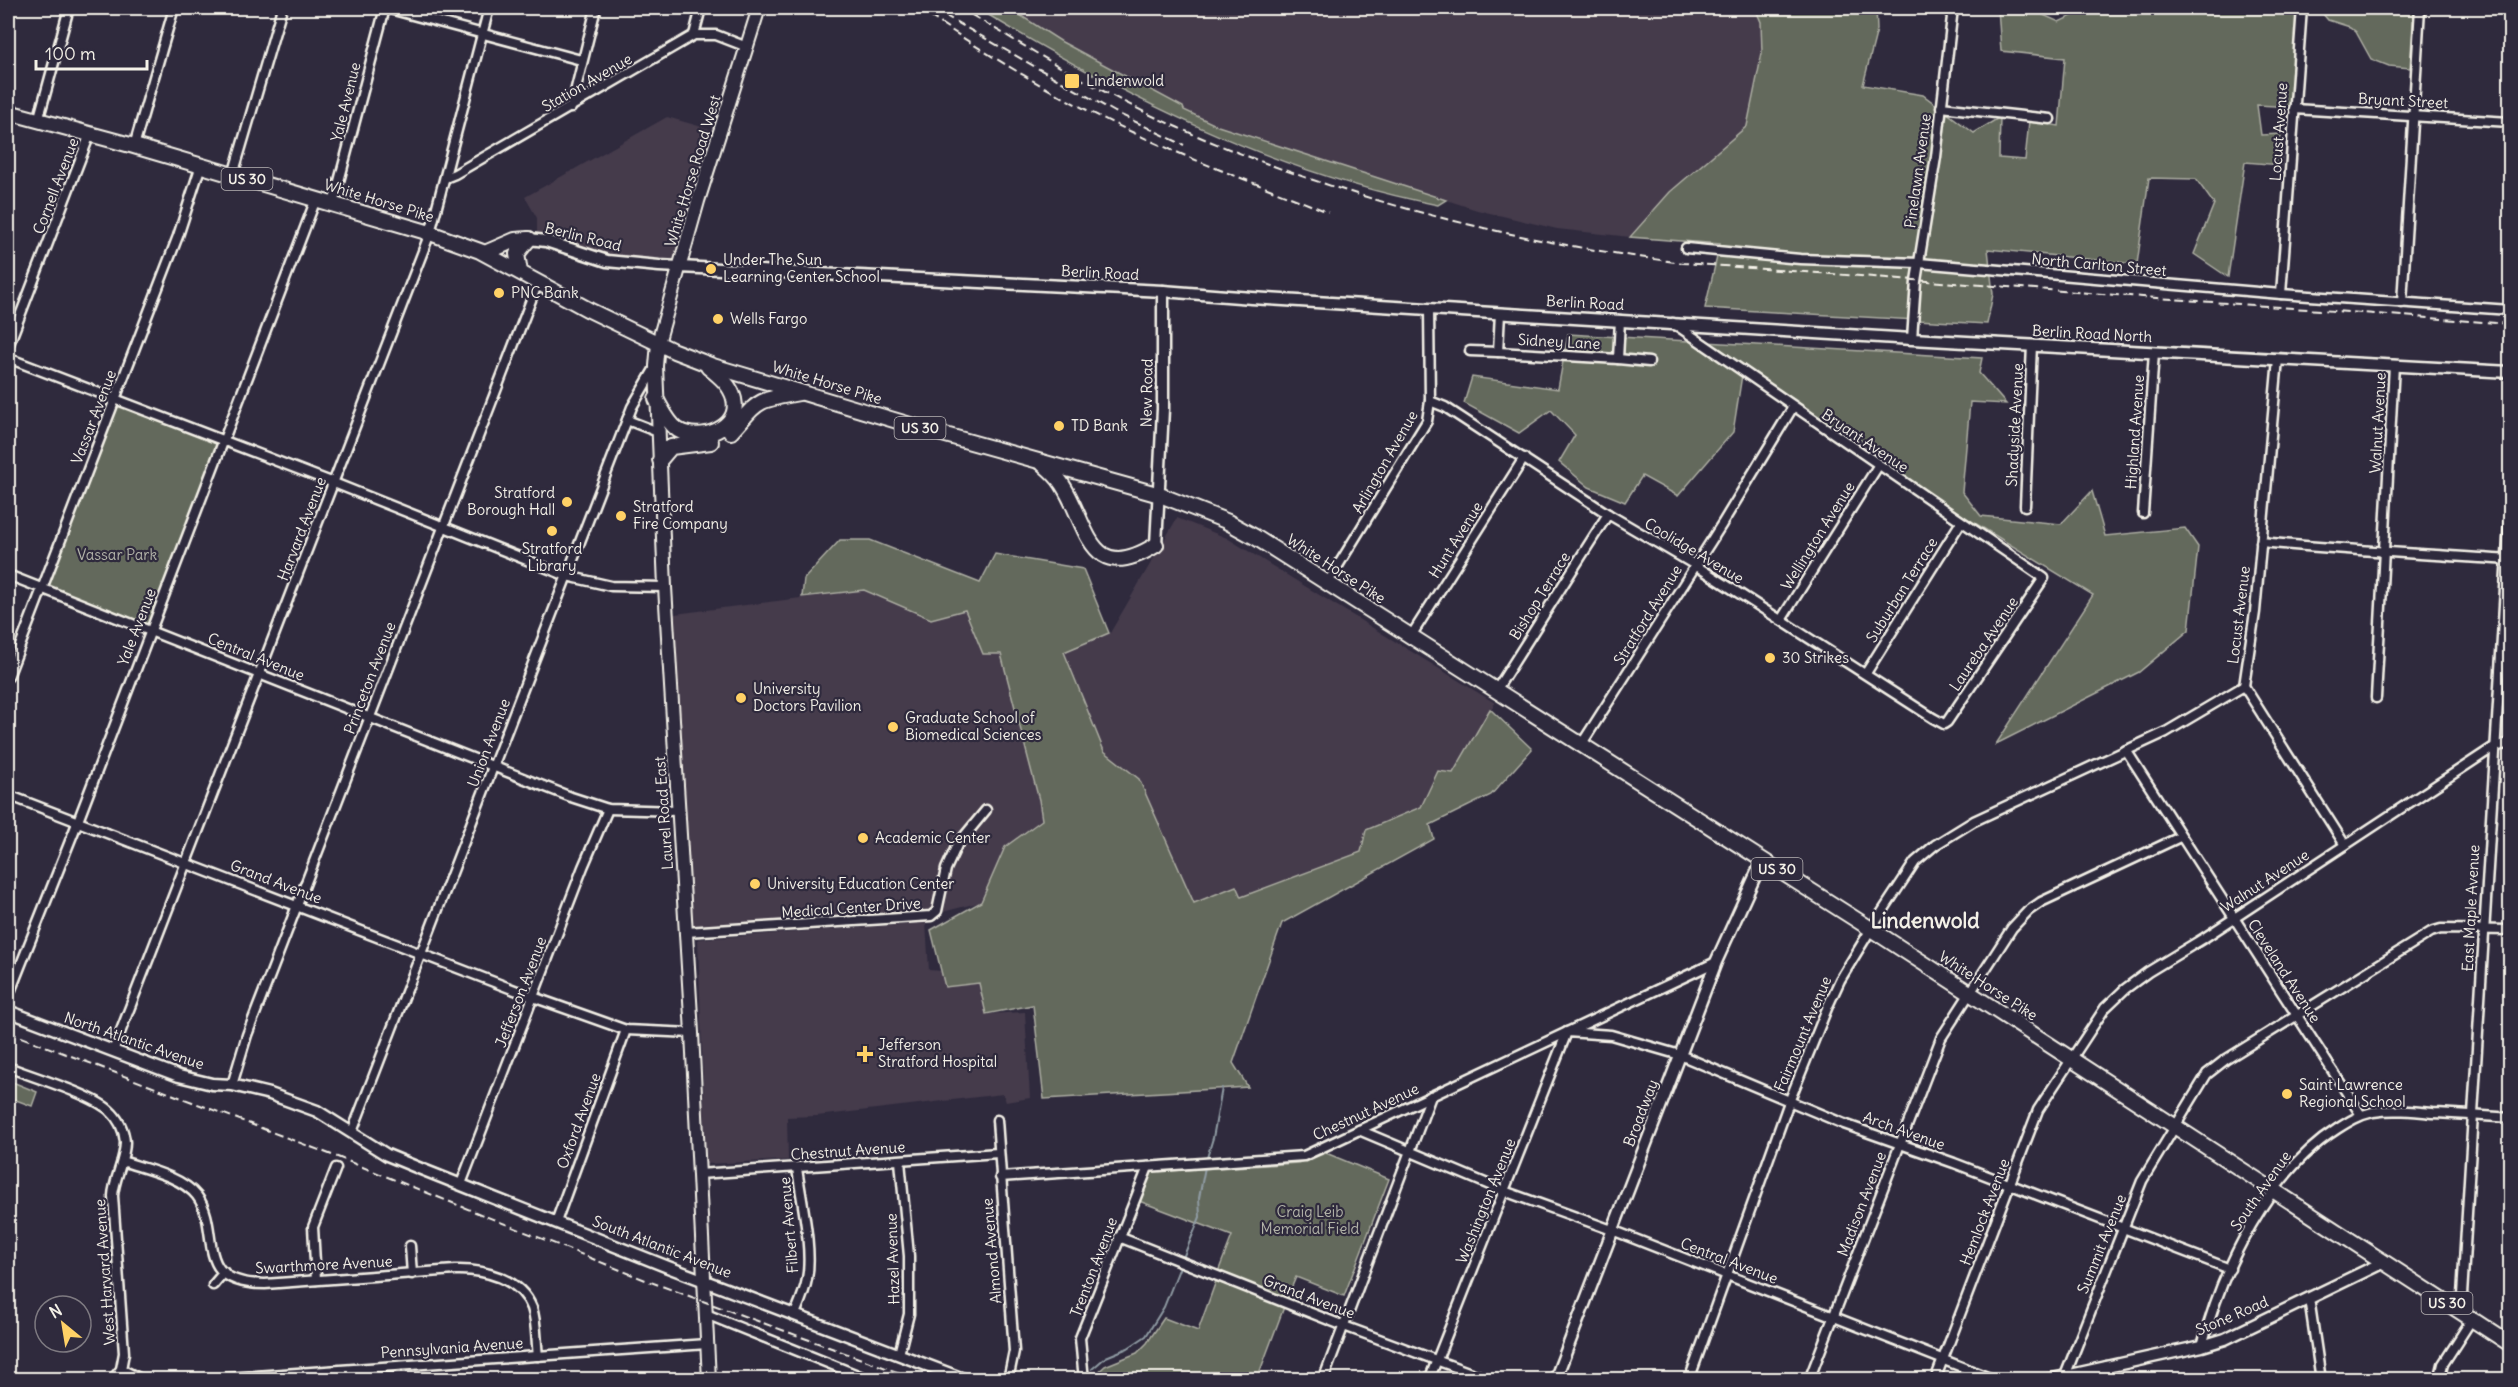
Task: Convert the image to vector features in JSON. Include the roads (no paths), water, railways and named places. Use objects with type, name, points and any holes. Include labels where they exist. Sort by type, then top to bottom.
[{"type":"highway","name":"White Horse Pike","points":[[8,112],[201,165],[430,233],[485,253],[589,310],[702,361],[802,393],[1160,495],[1226,521],[1328,582],[1495,692],[1870,929],[2511,1344]]},
{"type":"highway","points":[[485,253],[515,240],[529,239]]},
{"type":"highway","points":[[520,272],[517,254],[529,239]]},
{"type":"highway","points":[[656,399],[672,424],[683,433],[711,433],[727,424],[734,410],[735,400],[721,378],[702,361]]},
{"type":"highway","points":[[660,460],[671,447],[716,441],[725,436],[762,400],[802,393]]},
{"type":"highway","points":[[1039,461],[1061,482],[1082,528],[1091,543],[1102,553],[1114,559],[1127,559],[1156,545]]},
{"type":"main road","name":"White Horse Road West","points":[[658,343],[759,8]]},
{"type":"main road","name":"Laurel Road East","points":[[658,343],[656,399],[665,587],[692,1033],[709,1380]]},
{"type":"street","points":[[38,121],[69,8]]},
{"type":"street","points":[[134,146],[174,8]]},
{"type":"street","points":[[233,175],[282,8]]},
{"type":"street","points":[[385,8],[581,60]]},
{"type":"street","name":"Yale Avenue","points":[[333,204],[385,8]]},
{"type":"street","name":"Harvard Avenue","points":[[113,1051],[430,233],[489,8]]},
{"type":"street","points":[[571,108],[581,60],[596,8]]},
{"type":"street","points":[[701,8],[694,35],[716,35],[747,47]]},
{"type":"street","name":"Pinelawn Avenue","points":[[1912,339],[1918,263],[1936,158],[1953,8]]},
{"type":"street","name":"Locust Avenue","points":[[2281,294],[2302,8]]},
{"type":"street","points":[[2402,303],[2420,8]]},
{"type":"street","name":"Station Avenue","points":[[445,177],[455,174],[571,108],[694,35]]},
{"type":"street","points":[[1941,106],[2050,119]]},
{"type":"street","name":"Bryant Street","points":[[2294,109],[2511,122]]},
{"type":"street","name":"Cornell Avenue","points":[[8,347],[90,134]]},
{"type":"street","name":"Vassar Avenue","points":[[8,677],[178,236],[201,165]]},
{"type":"street","name":"Yale Avenue","points":[[8,997],[78,821],[316,199]]},
{"type":"street","name":"Berlin Road","points":[[529,239],[607,261],[680,268],[1162,291],[1672,323]]},
{"type":"street","name":"North Carlton Street","points":[[1686,248],[1800,259],[1918,263],[2281,294],[2511,310]]},
{"type":"street","name":"Princeton Avenue","points":[[232,1085],[246,1035],[538,282]]},
{"type":"street","name":"New Road","points":[[1156,545],[1163,408],[1162,291]]},
{"type":"street","name":"Arlington Avenue","points":[[1328,582],[1427,421],[1430,401],[1429,309]]},
{"type":"street","name":"Sidney Lane","points":[[1498,352],[1500,313]]},
{"type":"street","name":"Sidney Lane","points":[[1618,359],[1620,320]]},
{"type":"street","name":"Berlin Road North","points":[[1672,323],[1912,339],[2511,372]]},
{"type":"street","name":"Bryant Avenue","points":[[1672,323],[2044,578]]},
{"type":"street","name":"Shadyside Avenue","points":[[2025,506],[2032,345]]},
{"type":"street","name":"Sidney Lane","points":[[1470,351],[1649,362]]},
{"type":"street","name":"Highland Avenue","points":[[2143,513],[2154,352]]},
{"type":"street","points":[[8,358],[334,483],[567,576],[611,586],[665,587]]},
{"type":"street","name":"Locust Avenue","points":[[2278,359],[2255,612],[2244,686],[2345,845]]},
{"type":"street","name":"Walnut Avenue","points":[[2376,698],[2394,365]]},
{"type":"street","name":"Union Avenue","points":[[352,1132],[627,420],[644,383],[656,366]]},
{"type":"street","name":"Coolidge Avenue","points":[[1430,401],[1445,407],[1608,514],[1695,565],[1944,724]]},
{"type":"street","name":"Stratford Avenue","points":[[1581,746],[1793,407]]},
{"type":"street","points":[[627,420],[658,432]]},
{"type":"street","name":"Hunt Avenue","points":[[1411,636],[1524,458]]},
{"type":"street","name":"Wellington Avenue","points":[[1781,620],[1878,466]]},
{"type":"street","name":"East Maple Avenue","points":[[2466,1316],[2473,1115],[2494,747],[2511,506]]},
{"type":"street","name":"Bishop Terrace","points":[[1495,692],[1608,514]]},
{"type":"street","name":"Suburban Terrace","points":[[1866,673],[1961,522]]},
{"type":"street","points":[[2261,542],[2509,559]]},
{"type":"street","name":"Central Avenue","points":[[8,575],[261,673],[494,768],[608,809],[679,811]]},
{"type":"street","name":"Laureba Avenue","points":[[1944,724],[2044,578]]},
{"type":"street","name":"Fairmount Avenue","points":[[1689,1380],[1789,1102],[1836,988],[1870,929],[1916,862],[1935,844],[2001,807],[2166,732],[2244,686]]},
{"type":"street","points":[[2494,747],[2511,743]]},
{"type":"street","name":"Walnut Avenue","points":[[2070,1059],[2105,1008],[2125,989],[2494,747]]},
{"type":"street","name":"Cleveland Avenue","points":[[2127,750],[2180,837],[2361,1115]]},
{"type":"street","name":"Grand Avenue","points":[[8,795],[533,997],[626,1029],[692,1033]]},
{"type":"street","name":"Jefferson Avenue","points":[[460,1185],[608,809]]},
{"type":"street","name":"Medical Center Drive","points":[[686,932],[931,915],[937,911],[946,869],[957,845],[986,810]]},
{"type":"street","name":"Madison Avenue","points":[[1809,1380],[1941,1038],[2012,928],[2028,911],[2041,902],[2180,837]]},
{"type":"street","name":"Broadway","points":[[1555,1380],[1716,962],[1762,861]]},
{"type":"street","points":[[2484,929],[2511,930]]},
{"type":"street","name":"Summit Avenue","points":[[2065,1376],[2121,1229],[2142,1181],[2207,1074],[2420,937],[2437,930],[2484,929]]},
{"type":"street","name":"Chestnut Avenue","points":[[1000,1177],[1298,1157],[1716,962]]},
{"type":"street","name":"North Atlantic Avenue","points":[[8,1011],[179,1076],[270,1094],[317,1111],[352,1132]]},
{"type":"street","name":"Oxford Avenue","points":[[556,1222],[626,1029]]},
{"type":"street","name":"Arch Avenue","points":[[1567,1032],[1611,1035],[1680,1055],[1844,1124],[1900,1143],[2230,1269]]},
{"type":"street","name":"Washington Avenue","points":[[1429,1380],[1567,1032]]},
{"type":"street","name":"Hemlock Avenue","points":[[1935,1380],[2038,1110],[2070,1059]]},
{"type":"street","name":"West Harvard Avenue","points":[[8,1067],[97,1102],[111,1111],[120,1125],[125,1142],[113,1196],[124,1349],[121,1369]]},
{"type":"street","points":[[1323,1380],[1431,1096]]},
{"type":"street","name":"South Avenue","points":[[2202,1346],[2230,1269],[2249,1227],[2306,1151],[2361,1115],[2385,1110],[2511,1118]]},
{"type":"street","name":"Almond Avenue","points":[[997,1120],[1014,1351],[1008,1380]]},
{"type":"street","name":"Central Avenue","points":[[1359,1130],[1504,1191],[1612,1230],[1995,1380]]},
{"type":"street","name":"South Atlantic Avenue","points":[[352,1132],[387,1155],[460,1185],[966,1380]]},
{"type":"street","name":"Chestnut Avenue","points":[[699,1174],[998,1153]]},
{"type":"street","points":[[122,1161],[174,1180],[193,1192],[204,1210],[213,1256],[224,1272],[213,1285]]},
{"type":"street","name":"Hazel Avenue","points":[[899,1354],[909,1314],[909,1256],[900,1161]]},
{"type":"street","name":"Trenton Avenue","points":[[1084,1380],[1080,1338],[1148,1167]]},
{"type":"street","points":[[316,1280],[313,1227],[336,1168]]},
{"type":"street","name":"Filbert Avenue","points":[[795,1314],[804,1294],[808,1276],[806,1236],[797,1168]]},
{"type":"street","name":"Grand Avenue","points":[[1119,1237],[1344,1326],[1490,1380]]},
{"type":"street","points":[[410,1246],[412,1274]]},
{"type":"street","name":"Stone Road","points":[[2048,1380],[2225,1339],[2384,1262]]},
{"type":"street","name":"Swarthmore Avenue","points":[[224,1272],[249,1283],[476,1270],[512,1284],[521,1291],[531,1308],[538,1356]]},
{"type":"street","points":[[2309,1298],[2321,1380]]},
{"type":"street","points":[[706,1314],[870,1380]]},
{"type":"street","points":[[2439,1380],[2443,1365],[2466,1316]]},
{"type":"street","name":"Pennsylvania Avenue","points":[[199,1380],[707,1344]]},
{"type":"street","points":[[2107,1367],[2109,1380]]},
{"type":"street","points":[[112,1380],[121,1369],[143,1380]]},
{"type":"waterway","points":[[1206,1161],[1213,1138],[1222,1088]]},
{"type":"waterway","points":[[1183,1258],[1200,1217],[1199,1198],[1205,1167]]},
{"type":"waterway","points":[[1092,1369],[1106,1357],[1128,1348],[1146,1336],[1164,1307],[1181,1264]]},
{"type":"railway","points":[[918,8],[1023,75],[1106,120],[1182,154],[1328,212]]},
{"type":"railway","points":[[960,8],[1123,101],[1179,128],[1240,153],[1301,176],[1426,214],[1554,243],[1683,263],[2510,324]]},
{"type":"railway","points":[[944,15],[1115,112],[1184,145]]},
{"type":"railway","points":[[8,1032],[340,1158],[648,1281],[919,1380]]},
{"type":"place","name":"Lindenwold","points":[[1072,81]]},
{"type":"place","name":"Under The Sun Learning Center School","points":[[711,269]]},
{"type":"place","name":"PNC Bank","points":[[499,293]]},
{"type":"place","name":"Wells Fargo","points":[[718,319]]},
{"type":"place","name":"TD Bank","points":[[1059,426]]},
{"type":"place","name":"Stratford Borough Hall","points":[[567,502]]},
{"type":"place","name":"Stratford Fire Company","points":[[621,516]]},
{"type":"place","name":"Stratford Library","points":[[552,531]]},
{"type":"place","name":"30 Strikes","points":[[1770,658]]},
{"type":"place","name":"University Doctors Pavilion","points":[[741,698]]},
{"type":"place","name":"Graduate School of Biomedical Sciences","points":[[893,727]]},
{"type":"place","name":"Academic Center","points":[[863,838]]},
{"type":"place","name":"University Education Center","points":[[755,884]]},
{"type":"place","name":"Jefferson Stratford Hospital","points":[[865,1054]]},
{"type":"place","name":"Saint Lawrence Regional School","points":[[2287,1094]]},
{"type":"district","name":"Lindenwold","points":[[1925,921]]},
{"type":"park label","name":"Vassar Park","points":[[117,555]]},
{"type":"park label","name":"Craig Leib Memorial Field","points":[[1310,1220]]}]
